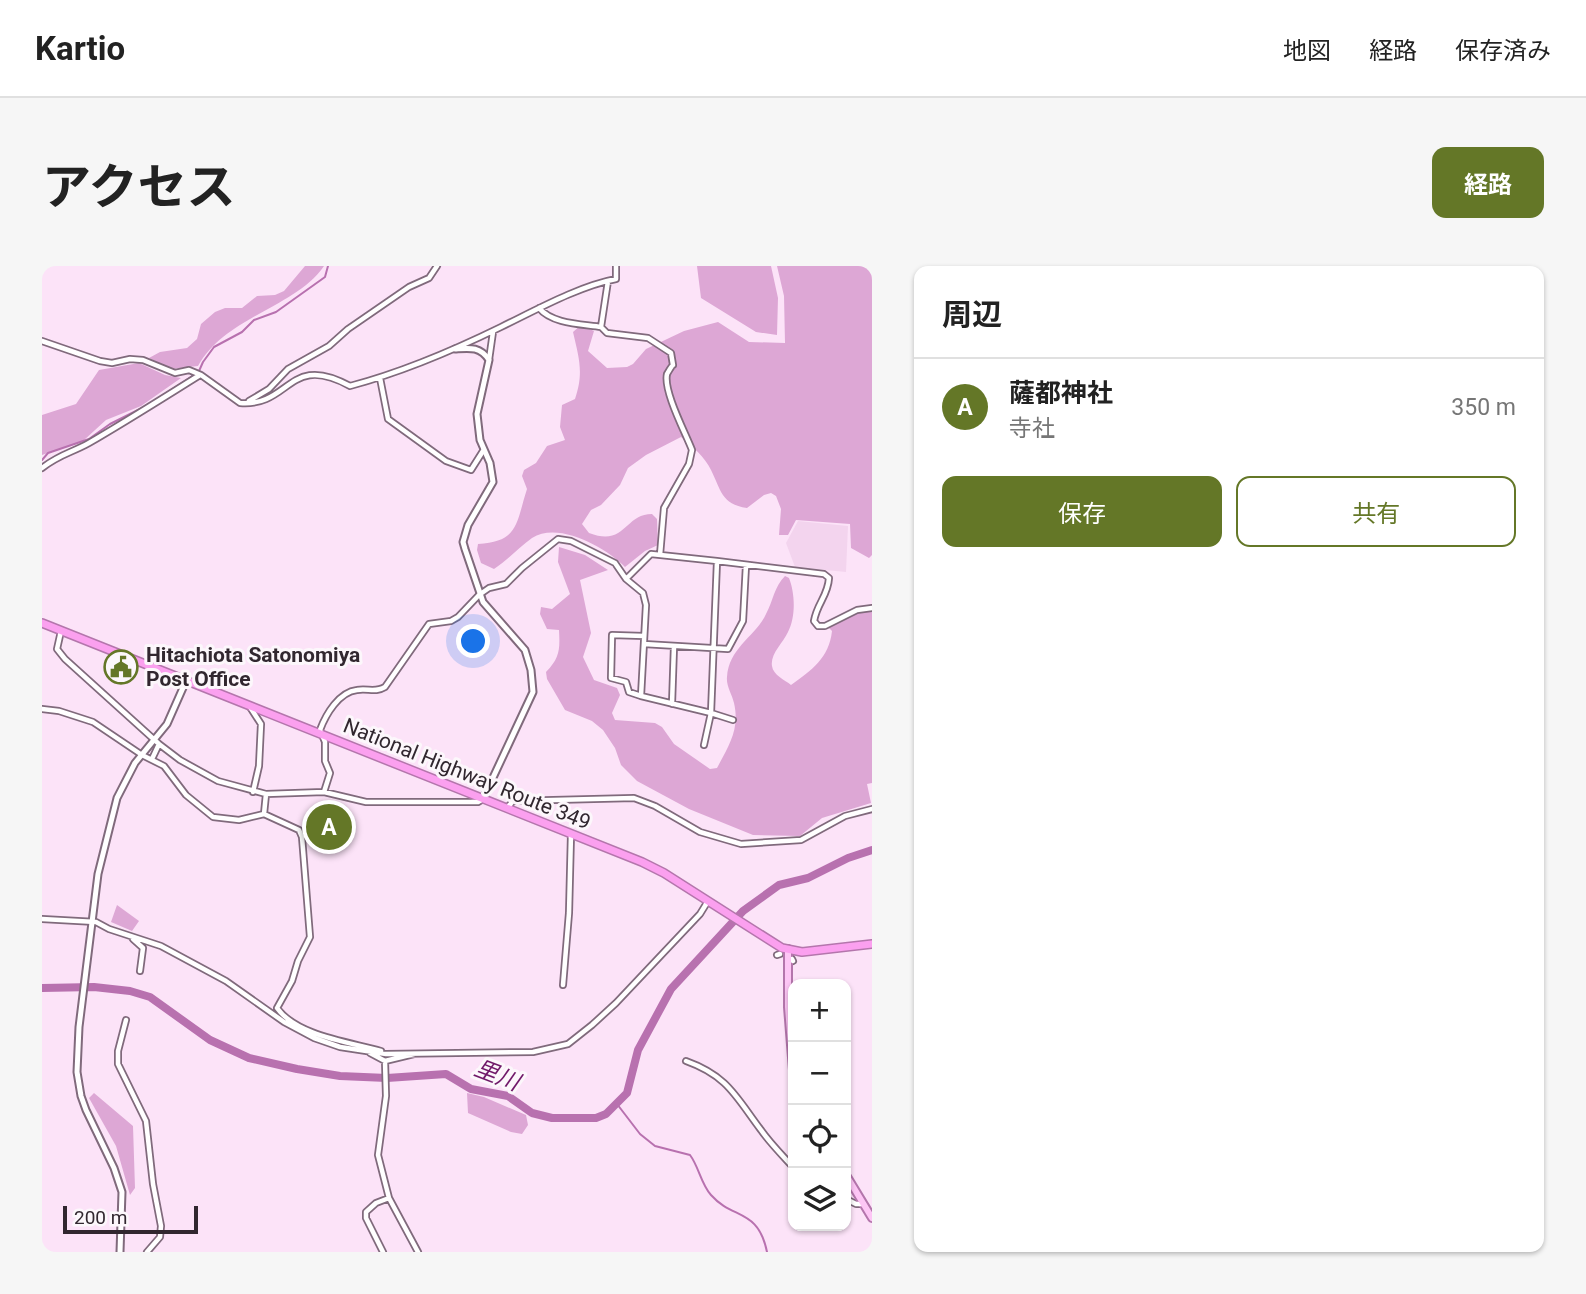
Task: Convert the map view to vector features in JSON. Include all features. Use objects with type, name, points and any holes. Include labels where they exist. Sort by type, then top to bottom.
[{"type":"highway","name":"National Highway Route 349","points":[[42,623],[656,868],[761,936],[782,953],[872,944]]},
{"type":"main road","points":[[782,953],[786,962],[790,1042]]},
{"type":"main road","points":[[851,1184],[872,1217]]},
{"type":"street","points":[[245,404],[270,389],[288,369],[329,346],[348,329],[409,287],[429,278],[438,266]]},
{"type":"street","points":[[42,341],[100,361],[112,363],[130,359],[143,360],[175,373],[189,370],[245,404],[269,398],[303,376],[326,375],[350,386],[414,367],[540,308],[616,279],[616,266]]},
{"type":"street","points":[[601,327],[608,281]]},
{"type":"street","points":[[540,308],[544,315],[561,320],[601,327],[607,333],[653,340],[671,353],[673,360],[667,374],[669,393],[682,432],[692,450],[689,464],[664,508],[660,555]]},
{"type":"street","points":[[62,630],[58,643],[59,653],[157,742],[180,760],[218,781],[266,794],[324,792],[366,802],[478,802],[483,799],[533,692],[531,670],[525,650],[483,602],[463,542],[468,525],[492,482],[490,463],[484,451],[477,414],[493,331]]},
{"type":"street","points":[[454,349],[476,348],[489,360]]},
{"type":"street","points":[[42,468],[59,455],[85,445],[201,375]]},
{"type":"street","points":[[380,378],[388,419],[446,461],[471,470],[484,451]]},
{"type":"street","points":[[324,792],[330,773],[325,761],[325,743],[320,730],[325,718],[341,697],[356,690],[374,691],[385,687],[429,624],[451,621],[479,595],[489,588],[506,583],[558,539],[571,541],[615,563],[626,579],[643,593],[641,696]]},
{"type":"street","points":[[626,579],[651,554],[789,568],[824,574],[829,578],[827,594],[815,612],[814,621],[818,626],[825,626],[857,610],[872,608]]},
{"type":"street","points":[[704,745],[711,713],[717,561]]},
{"type":"street","points":[[644,644],[728,649],[743,621],[746,565]]},
{"type":"street","points":[[644,636],[612,635],[611,677],[626,682],[629,692],[733,720]]},
{"type":"street","points":[[672,704],[674,646]]},
{"type":"street","points":[[152,759],[157,742],[186,681]]},
{"type":"street","points":[[250,706],[261,724],[259,766],[253,792]]},
{"type":"street","points":[[42,709],[59,711],[93,722],[142,755],[164,766],[186,795],[213,817],[239,820],[264,814],[299,830],[302,837],[310,937],[292,981],[277,1004],[280,1013],[291,1027]]},
{"type":"street","points":[[120,1252],[122,1192],[81,1096],[77,1072],[79,1027],[98,874],[117,798],[128,773],[157,742]]},
{"type":"street","points":[[264,814],[266,794]]},
{"type":"street","points":[[507,808],[513,801],[634,798],[700,832],[741,844],[801,840],[845,817],[872,809]]},
{"type":"street","points":[[563,985],[569,913],[571,834]]},
{"type":"street","points":[[42,919],[93,923],[160,946],[207,970],[291,1027],[332,1044],[389,1054],[533,1052],[568,1044],[592,1025],[711,903]]},
{"type":"street","points":[[130,936],[143,948],[140,971]]},
{"type":"street","points":[[280,1013],[330,1039],[389,1054]]},
{"type":"street","points":[[126,1020],[118,1051],[118,1064],[146,1121],[161,1226],[160,1237],[146,1252]]},
{"type":"street","points":[[368,1052],[385,1063],[418,1053]]},
{"type":"street","points":[[686,1061],[724,1081],[761,1131],[788,1161]]},
{"type":"street","points":[[385,1063],[386,1096],[378,1155],[388,1198],[418,1252]]},
{"type":"street","points":[[383,1252],[366,1218],[366,1212],[376,1203],[388,1198]]},
{"type":"street","points":[[851,1202],[863,1204]]},
{"type":"shaded area","points":[[305,266],[324,266],[296,292],[225,335],[210,349],[198,366],[171,369],[149,358],[160,352],[187,348],[197,339],[201,324],[215,312],[225,308],[242,308],[257,296],[275,295],[284,291]]},
{"type":"shaded area","points":[[697,266],[771,266],[778,298],[777,335],[756,332],[701,298]]},
{"type":"shaded area","points":[[777,266],[872,266],[872,555],[869,558],[851,548],[850,524],[796,520],[788,535],[779,535],[781,509],[776,496],[771,493],[764,495],[747,508],[732,503],[723,495],[705,461],[681,437],[646,455],[628,468],[620,485],[601,505],[591,510],[582,524],[589,533],[611,536],[643,515],[652,514],[657,519],[658,545],[645,551],[625,567],[606,552],[582,539],[555,533],[532,538],[494,569],[481,563],[478,544],[501,539],[509,535],[514,528],[527,489],[522,476],[524,470],[536,463],[547,446],[565,440],[560,427],[562,405],[575,399],[580,373],[573,332],[581,325],[594,331],[588,351],[607,368],[627,367],[646,349],[684,331],[718,322],[749,342],[785,343],[784,296]]},
{"type":"shaded area","points":[[139,363],[165,375],[181,378],[141,406],[106,420],[83,441],[42,455],[42,415],[76,404],[99,370]]},
{"type":"shaded area","points":[[798,521],[848,526],[846,572],[795,567],[786,543]]},
{"type":"shaded area","points":[[559,547],[585,555],[608,570],[580,580],[591,633],[583,657],[594,680],[617,688],[620,695],[612,713],[615,720],[655,723],[662,727],[674,744],[710,769],[717,768],[729,744],[736,721],[727,680],[729,667],[738,650],[762,622],[778,585],[785,576],[789,578],[793,598],[791,626],[775,653],[772,666],[777,675],[791,685],[823,656],[832,631],[828,627],[830,620],[872,608],[872,783],[867,784],[871,803],[822,818],[800,836],[753,835],[689,809],[637,781],[621,765],[615,748],[603,730],[592,721],[565,710],[547,679],[546,672],[558,653],[559,630],[547,629],[540,614],[541,607],[552,609],[570,594],[558,562]]},
{"type":"shaded area","points":[[117,905],[139,921],[132,931],[111,922]]},
{"type":"shaded area","points":[[94,1093],[133,1126],[135,1188],[130,1195],[116,1146],[89,1098]]},
{"type":"shaded area","points":[[467,1093],[484,1097],[526,1115],[528,1125],[522,1134],[511,1132],[468,1113]]},
{"type":"waterway","points":[[199,371],[214,347],[242,332],[254,320],[276,312],[325,277],[328,266]]},
{"type":"waterway","points":[[157,399],[194,375]]},
{"type":"waterway","points":[[42,460],[48,453],[89,439],[110,424],[146,406]]},
{"type":"waterway","name":"里川","points":[[42,988],[94,987],[130,991],[150,997],[210,1040],[249,1058],[340,1076],[387,1078],[446,1074],[471,1089],[508,1096],[532,1113],[552,1118],[596,1118],[606,1114],[627,1093],[638,1050],[671,989],[743,911],[779,885],[808,878],[848,858],[872,850]]},
{"type":"waterway","points":[[617,1104],[640,1134],[655,1146],[690,1155],[711,1195],[758,1228],[767,1252]]},
{"type":"place","name":"Hitachiota Satonomiya Post Office","points":[[121,667]]},
{"type":"place","name":"薩都神社","points":[[329,827]]}]
